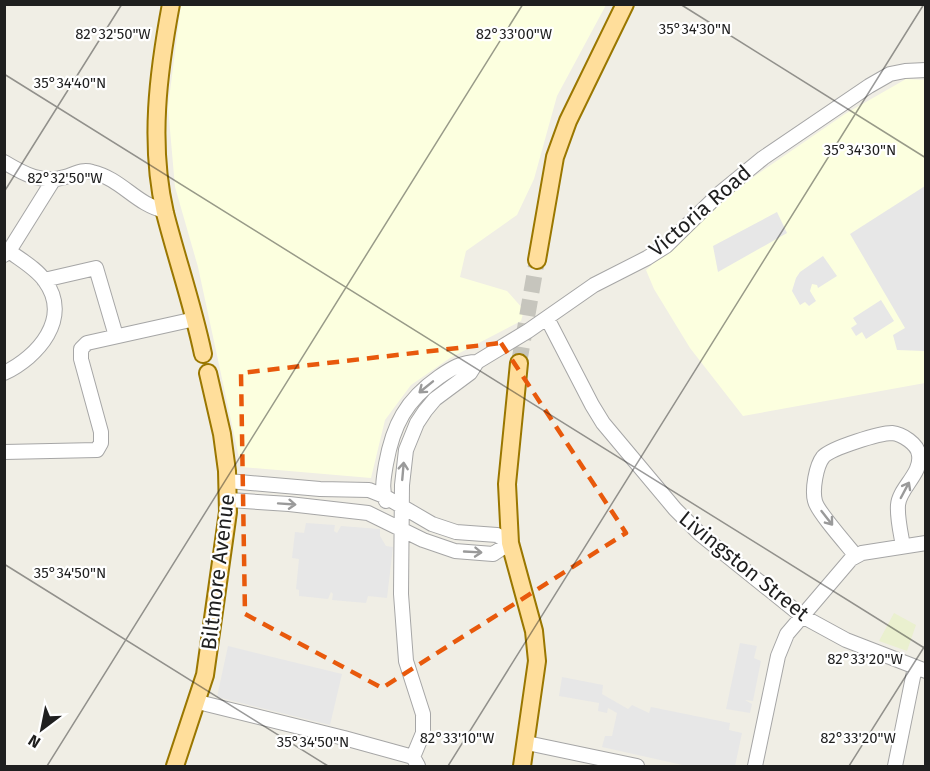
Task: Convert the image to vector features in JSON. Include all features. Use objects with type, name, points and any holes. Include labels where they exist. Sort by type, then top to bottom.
[{"type":"main road","points":[[171,4],[158,92],[156,127],[158,158],[165,211],[203,354]]},
{"type":"main road","points":[[537,260],[558,148],[568,121],[625,4]]},
{"type":"main road","points":[[519,363],[507,484],[510,543],[534,631],[537,661],[522,766]]},
{"type":"main road","name":"Biltmore Avenue","points":[[175,766],[198,702],[208,660],[229,500],[222,434],[208,373]]},
{"type":"street","name":"Victoria Road","points":[[401,529],[403,469],[406,450],[417,423],[435,399],[470,373],[477,362],[594,285],[666,246],[719,194],[763,158],[869,86],[890,74],[926,70]]},
{"type":"street","points":[[4,162],[31,177],[54,179],[82,171],[91,171],[118,183],[144,204],[165,211]]},
{"type":"street","points":[[4,373],[30,357],[49,332],[54,320],[55,307],[44,280],[7,253],[54,179]]},
{"type":"street","points":[[44,280],[96,268],[116,336]]},
{"type":"street","name":"Livingston Street","points":[[547,318],[603,423],[675,509],[715,547],[801,616],[846,640],[920,669]]},
{"type":"street","points":[[4,452],[97,450],[101,443],[101,432],[81,359],[81,349],[87,343],[195,319]]},
{"type":"street","name":"Victoria Road","points":[[401,529],[384,496],[384,474],[394,430],[412,400],[423,389],[449,370],[465,362],[477,362]]},
{"type":"street","points":[[856,556],[815,503],[814,485],[821,459],[828,452],[843,446],[892,433],[904,437],[914,445],[919,455],[918,467],[898,504],[903,546]]},
{"type":"street","points":[[228,481],[320,489],[369,490],[441,527],[469,534],[497,534],[510,543],[493,554],[455,551],[423,540],[368,513],[229,500]]},
{"type":"street","points":[[198,702],[344,738],[416,762],[423,733],[423,714],[406,661],[401,594],[401,529]]},
{"type":"street","points":[[754,766],[778,654],[787,634],[837,574],[856,556],[862,553],[926,543]]},
{"type":"street","points":[[895,766],[920,669]]},
{"type":"street","points":[[527,743],[638,766]]},
{"type":"highlighted area","points":[[501,343],[626,533],[382,688],[245,614],[241,373]]},
{"type":"shaded area","points":[[181,5],[606,5],[557,96],[534,179],[517,215],[466,251],[460,277],[507,291],[524,310],[521,321],[450,358],[411,385],[385,420],[371,478],[241,467],[198,267],[175,187],[168,107]]},
{"type":"shaded area","points":[[906,79],[925,80],[925,383],[743,416],[690,348],[654,289],[646,270],[733,191],[845,114]]},
{"type":"shaded area","points":[[925,186],[925,351],[897,350],[893,335],[905,328],[850,234]]},
{"type":"shaded area","points":[[777,212],[787,233],[718,272],[713,246]]},
{"type":"shaded area","points":[[823,256],[837,276],[818,288],[817,285],[812,284],[810,291],[816,301],[809,306],[805,302],[800,305],[792,291],[796,278],[800,272]]},
{"type":"shaded area","points":[[881,300],[894,321],[866,339],[862,332],[856,336],[851,328],[857,324],[853,318]]},
{"type":"shaded area","points":[[306,523],[335,525],[334,531],[337,533],[341,526],[380,529],[380,536],[386,546],[393,547],[387,598],[368,596],[366,603],[332,600],[331,592],[328,599],[299,596],[299,590],[296,589],[299,559],[292,558],[295,532],[304,533]]},
{"type":"shaded area","points":[[894,613],[916,625],[907,651],[879,641]]},
{"type":"shaded area","points":[[740,643],[757,646],[754,658],[761,661],[753,701],[745,700],[752,704],[750,713],[726,709]]},
{"type":"shaded area","points":[[228,646],[342,674],[330,725],[217,697]]},
{"type":"shaded area","points":[[562,677],[603,685],[602,694],[628,709],[632,705],[649,713],[651,707],[730,723],[729,730],[742,733],[735,766],[687,766],[602,747],[605,736],[612,736],[617,713],[608,708],[607,713],[598,711],[599,703],[559,696]]},
{"type":"tunnel","points":[[519,363],[537,260]]}]
